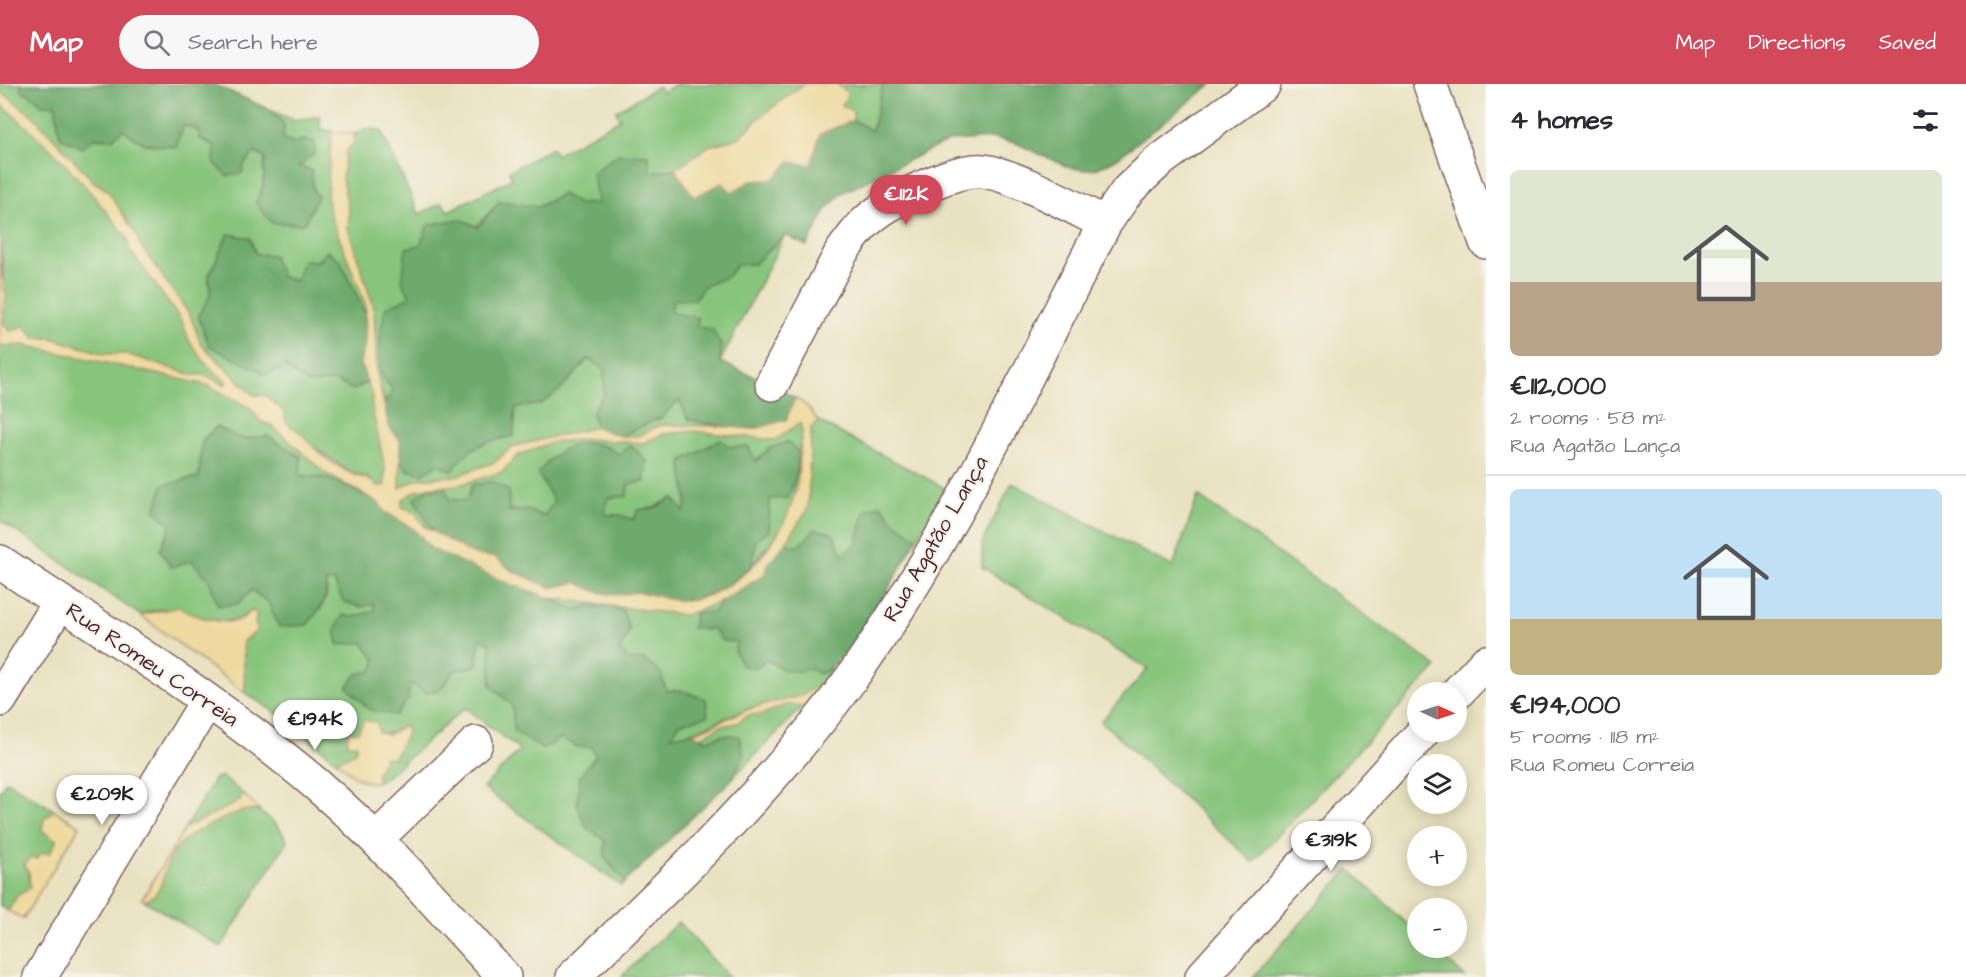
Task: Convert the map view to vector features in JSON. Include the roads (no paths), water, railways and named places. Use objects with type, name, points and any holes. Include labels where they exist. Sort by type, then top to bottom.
[{"type":"street","name":"Rua Agatão Lança","points":[[573,977],[658,896],[747,805],[798,748],[850,680],[914,584],[964,496],[1105,223],[1128,190],[1157,163],[1264,84]]},
{"type":"street","points":[[1430,84],[1486,242]]},
{"type":"street","points":[[772,384],[841,253],[855,234],[883,209],[943,178],[963,172],[984,171],[1007,178],[1105,223]]},
{"type":"street","name":"Rua Romeu Correia","points":[[0,562],[262,740],[377,838],[504,977]]},
{"type":"street","points":[[0,700],[60,602]]},
{"type":"street","points":[[1467,682],[1486,662]]},
{"type":"street","points":[[40,977],[207,701]]},
{"type":"street","points":[[1202,977],[1414,742]]},
{"type":"street","points":[[377,838],[476,743]]}]
